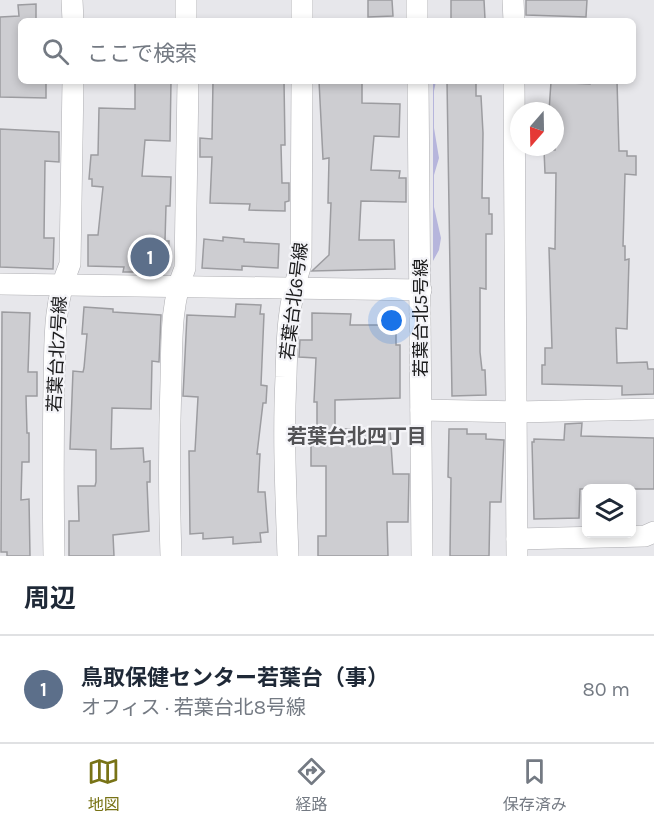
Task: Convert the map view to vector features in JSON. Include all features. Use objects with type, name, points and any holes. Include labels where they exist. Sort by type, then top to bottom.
[{"type":"street","points":[[72,0],[73,18]]},
{"type":"street","points":[[186,0],[186,18]]},
{"type":"street","points":[[302,18],[303,0]]},
{"type":"street","points":[[417,0],[417,18]]},
{"type":"street","points":[[513,0],[514,18]]},
{"type":"street","name":"若葉台北7号線","points":[[54,556],[52,441],[55,313],[61,284],[70,264],[73,84]]},
{"type":"street","points":[[171,556],[168,480],[173,316],[177,287],[185,268],[188,84]]},
{"type":"street","name":"若葉台北6号線","points":[[288,556],[284,428],[288,316],[293,290],[302,264],[302,84]]},
{"type":"street","name":"若葉台北5号線","points":[[418,84],[422,556]]},
{"type":"street","points":[[514,84],[517,547],[645,536],[654,532]]},
{"type":"street","points":[[0,284],[293,290],[421,290]]},
{"type":"street","points":[[421,410],[517,412],[654,409]]},
{"type":"shaded area","points":[[433,84],[435,84],[434,128],[439,158],[434,175],[434,207],[441,238],[439,250],[433,261]]},
{"type":"building","points":[[368,0],[392,0],[393,16],[368,17]]},
{"type":"building","points":[[451,0],[484,0],[485,18],[451,18]]},
{"type":"building","points":[[526,0],[587,0],[586,17],[526,15]]},
{"type":"building","points":[[36,4],[36,18],[18,18],[18,84],[46,84],[46,98],[0,97],[0,17],[19,16],[18,5]]},
{"type":"building","points":[[135,84],[171,84],[170,141],[145,140],[142,176],[171,177],[170,206],[166,206],[165,241],[169,241],[168,268],[164,268],[164,272],[123,272],[124,267],[88,266],[88,235],[98,235],[103,187],[92,186],[92,179],[89,179],[91,155],[98,155],[99,108],[135,109]]},
{"type":"building","points":[[213,84],[284,84],[285,145],[281,145],[282,183],[289,183],[289,201],[285,202],[285,211],[249,210],[250,204],[210,203],[212,157],[200,157],[200,138],[212,139]]},
{"type":"building","points":[[319,84],[362,84],[362,103],[400,104],[399,137],[374,136],[371,170],[400,171],[399,178],[406,178],[406,202],[361,201],[359,240],[394,240],[395,269],[312,271],[329,255],[331,203],[328,203],[329,158],[323,159]]},
{"type":"building","points":[[447,84],[476,84],[476,96],[481,96],[483,133],[482,198],[489,198],[489,214],[492,214],[492,234],[486,234],[486,289],[480,288],[480,352],[482,370],[485,370],[486,395],[452,396]]},
{"type":"building","points":[[551,84],[617,84],[619,151],[627,151],[627,156],[636,156],[636,175],[625,174],[623,246],[625,246],[625,260],[629,259],[627,329],[616,328],[617,363],[647,362],[648,369],[654,369],[654,394],[622,395],[622,386],[542,384],[545,348],[552,348],[549,248],[555,249],[556,173],[545,173],[544,156],[564,156],[564,102],[550,102]]},
{"type":"building","points":[[0,129],[59,132],[59,162],[45,161],[44,238],[54,238],[53,269],[0,267]]},
{"type":"building","points":[[223,237],[244,239],[244,242],[279,244],[278,268],[242,266],[242,270],[202,268],[204,239],[223,241]]},
{"type":"building","points":[[236,304],[261,305],[260,314],[264,314],[261,385],[267,386],[257,454],[260,454],[258,492],[265,492],[268,532],[260,533],[261,542],[233,544],[233,537],[203,539],[203,533],[190,534],[189,451],[195,451],[198,397],[183,396],[187,315],[235,317]]},
{"type":"building","points":[[84,307],[113,309],[113,312],[161,315],[159,362],[152,361],[151,409],[112,408],[111,449],[143,448],[144,462],[150,461],[150,482],[147,482],[149,531],[113,535],[114,556],[69,556],[69,521],[79,521],[78,486],[95,486],[96,482],[96,450],[70,449],[73,371],[83,372],[84,368],[87,334],[82,334]]},
{"type":"building","points":[[2,312],[30,313],[28,372],[37,372],[37,396],[26,396],[29,462],[22,462],[21,500],[29,499],[30,556],[7,556],[7,552],[1,552]]},
{"type":"building","points":[[312,313],[351,314],[350,325],[396,325],[396,345],[400,345],[400,398],[335,400],[335,429],[390,429],[393,474],[409,474],[408,522],[387,522],[388,556],[318,556],[318,536],[326,536],[326,466],[311,466],[311,444],[317,444],[317,402],[314,402],[316,358],[299,357],[300,340],[312,340]]},
{"type":"building","points":[[582,423],[581,436],[654,438],[654,489],[636,489],[636,484],[582,484],[579,518],[534,519],[532,442],[534,439],[564,440],[565,424]]},
{"type":"building","points":[[449,429],[467,429],[467,434],[486,434],[486,439],[504,440],[501,502],[490,502],[489,556],[450,556]]},
{"type":"place","name":"鳥取保健センター若葉台（事）","points":[[150,257]]},
{"type":"district","name":"若葉台北四丁目","points":[[357,436]]}]
